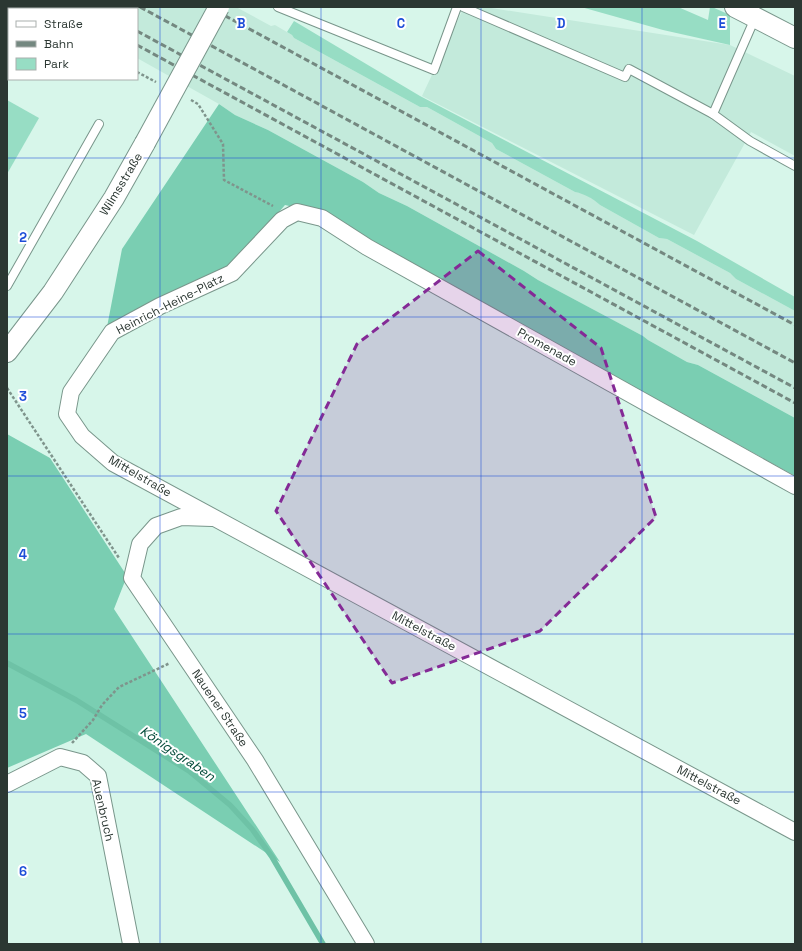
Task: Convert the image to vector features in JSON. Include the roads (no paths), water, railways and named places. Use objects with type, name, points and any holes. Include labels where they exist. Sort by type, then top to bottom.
[{"type":"street","name":"Wilmsstraße","points":[[7,352],[53,292],[114,198],[219,7]]},
{"type":"street","points":[[735,7],[795,38]]},
{"type":"street","name":"Heinrich-Heine-Platz","points":[[67,414],[71,392],[112,332],[160,306],[232,273],[282,220],[297,212]]},
{"type":"street","name":"Promenade","points":[[297,212],[322,218],[367,247],[795,486]]},
{"type":"street","name":"Mittelstraße","points":[[67,414],[82,436],[113,463],[795,832]]},
{"type":"street","name":"Nauener Straße","points":[[215,518],[181,517],[156,526],[140,544],[132,578],[255,760],[366,944]]},
{"type":"street","name":"Auenbruch","points":[[7,784],[60,757],[83,763],[98,776],[131,944]]},
{"type":"lane","points":[[278,7],[434,70],[457,7]]},
{"type":"lane","points":[[463,7],[625,78],[629,69],[713,114],[750,141],[795,166]]},
{"type":"lane","points":[[713,114],[756,17]]},
{"type":"lane","points":[[7,286],[99,124]]},
{"type":"waterway","name":"Königsgraben","points":[[7,663],[76,700],[189,771],[230,805],[252,829],[272,857],[323,944]]},
{"type":"railway","points":[[140,7],[795,363]]},
{"type":"railway","points":[[209,7],[795,325]]},
{"type":"railway","points":[[138,32],[795,388]]},
{"type":"railway","points":[[138,46],[795,403]]}]
